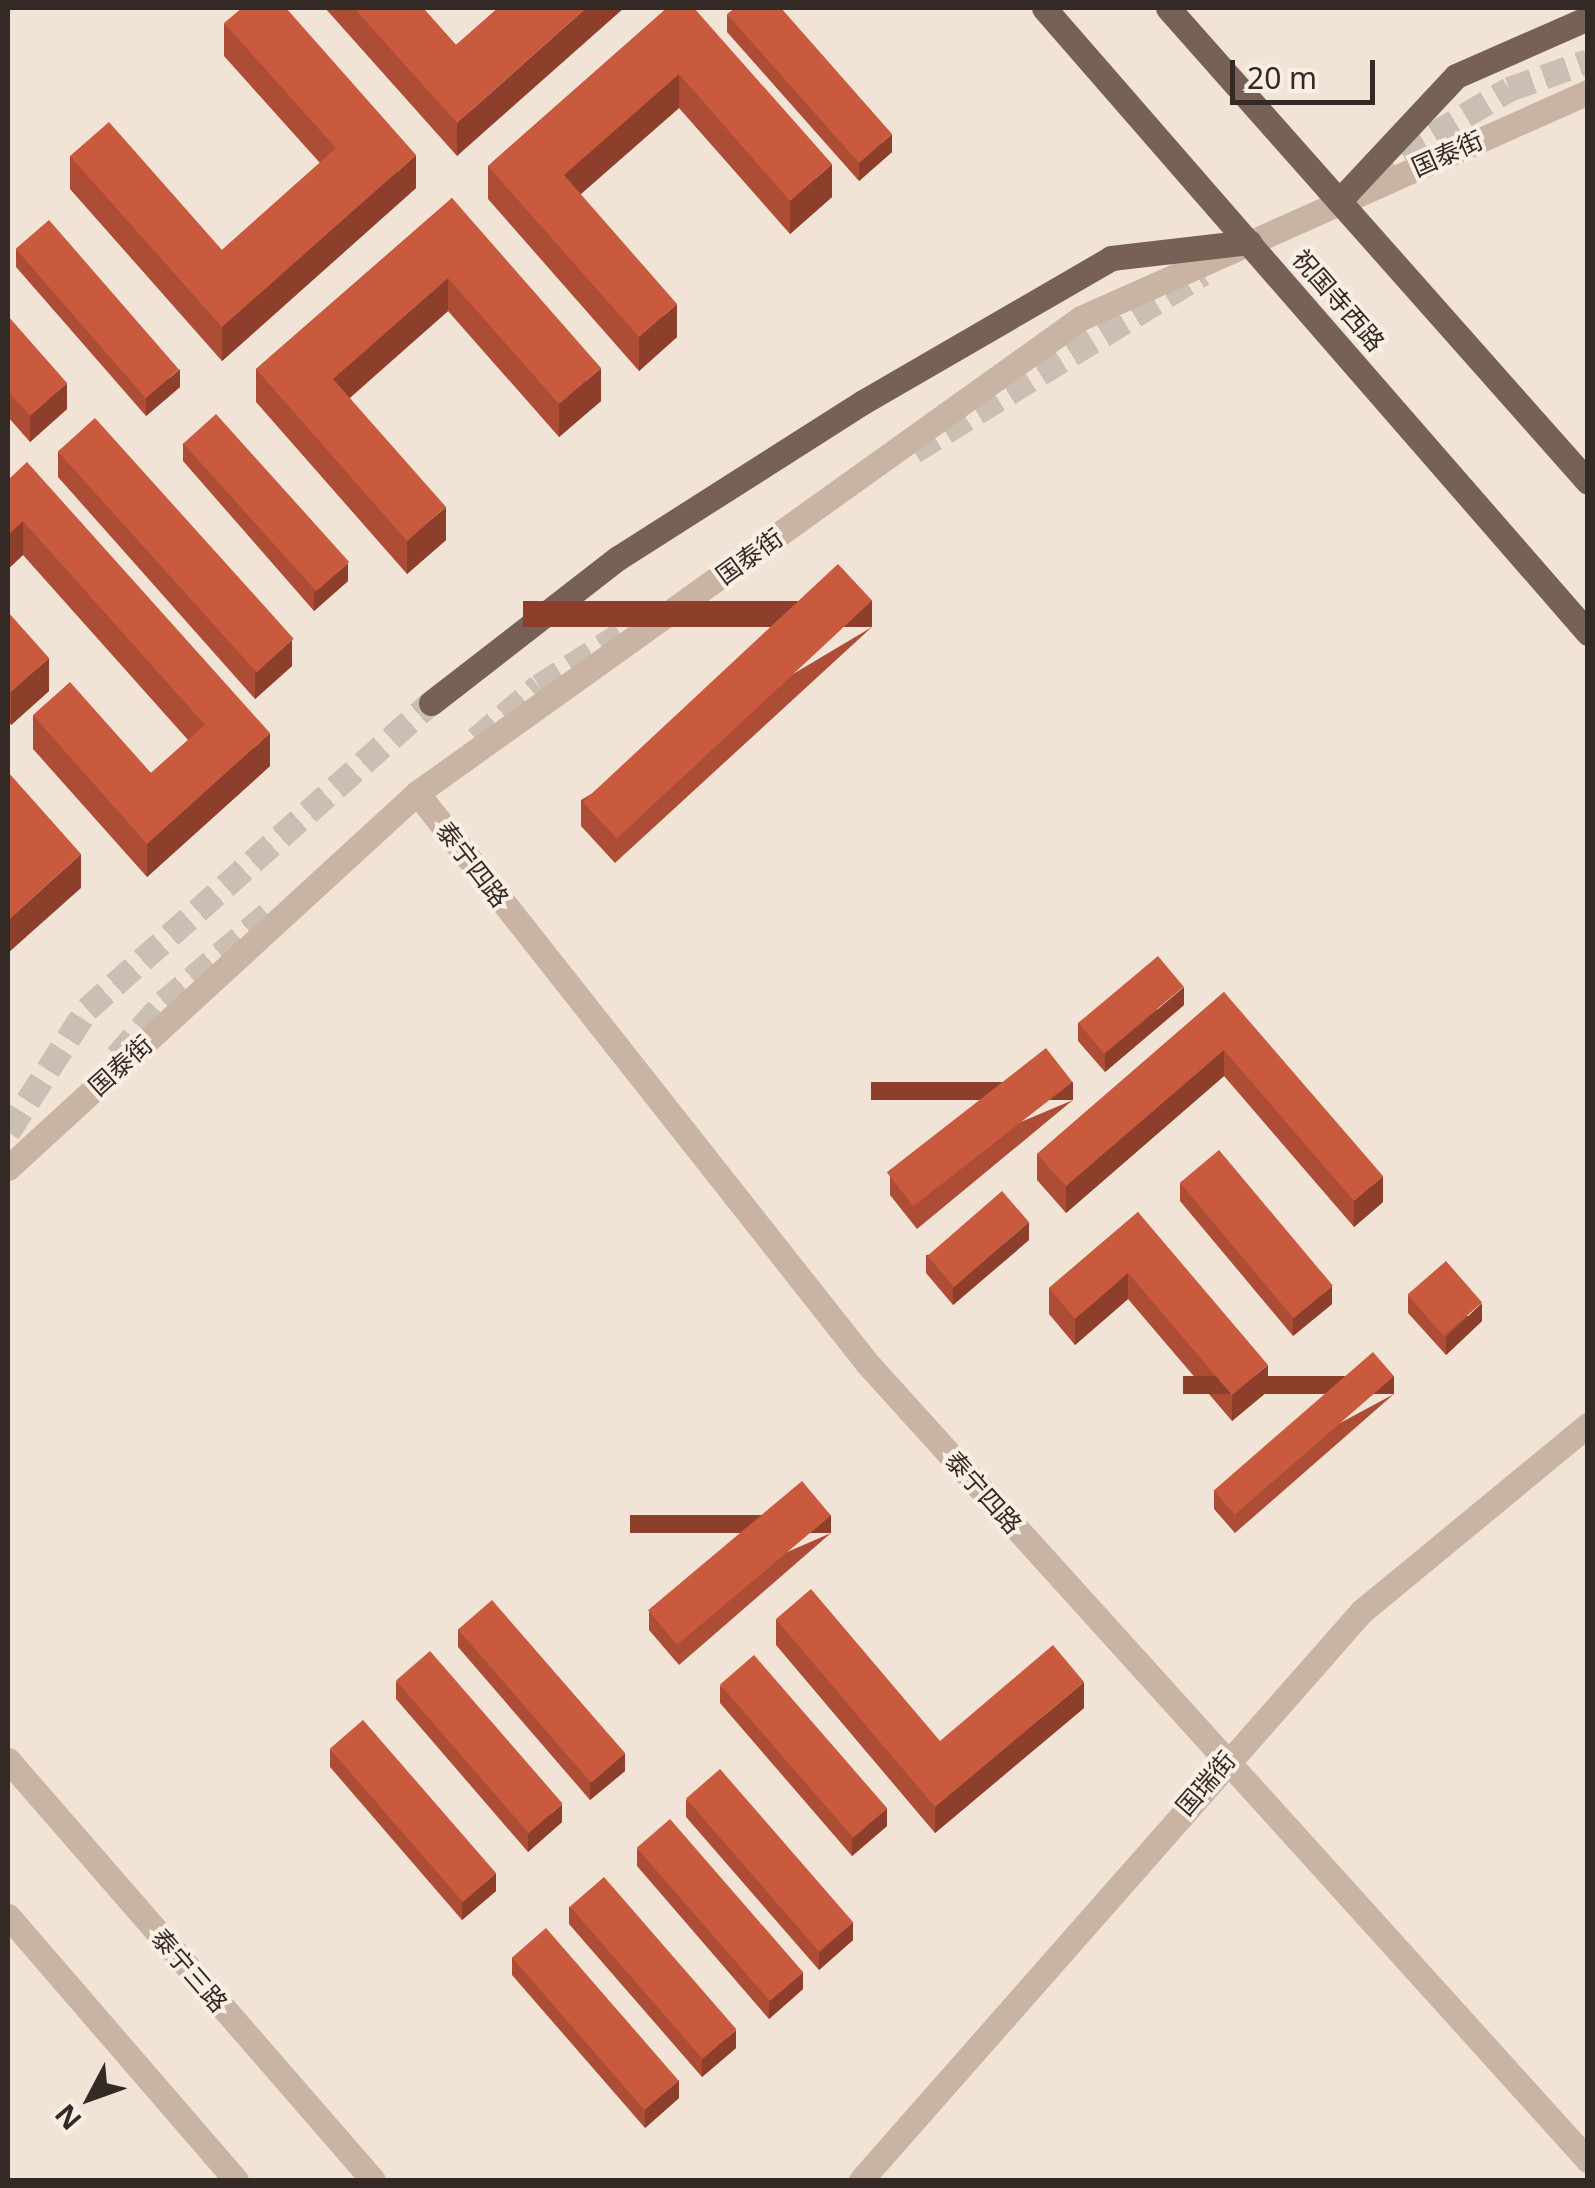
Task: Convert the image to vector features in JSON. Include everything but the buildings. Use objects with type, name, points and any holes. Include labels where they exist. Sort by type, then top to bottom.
[{"type":"main road","name":"祝国寺西路","points":[[1044,8],[1588,633]]},
{"type":"main road","points":[[1168,8],[1588,482]]},
{"type":"main road","points":[[1339,201],[1456,76],[1588,18]]},
{"type":"main road","points":[[432,703],[618,558],[863,402],[1111,258],[1248,242]]},
{"type":"street","name":"国泰街","points":[[8,1168],[418,793],[1081,318],[1588,92]]},
{"type":"street","name":"泰宁四路","points":[[418,793],[868,1363],[1588,2160]]},
{"type":"street","name":"国瑞街","points":[[861,2180],[1226,1759],[1362,1611],[1588,1425]]},
{"type":"street","name":"泰宁三路","points":[[8,1760],[374,2180]]},
{"type":"street","points":[[8,1916],[236,2180]]},
{"type":"tunnel","points":[[1370,172],[1509,89],[1588,61]]},
{"type":"tunnel","points":[[914,451],[1203,273]]},
{"type":"tunnel","points":[[476,739],[539,686],[621,634]]},
{"type":"tunnel","points":[[8,1132],[87,1009],[431,703]]},
{"type":"tunnel","points":[[117,1056],[164,1002],[269,913]]}]
